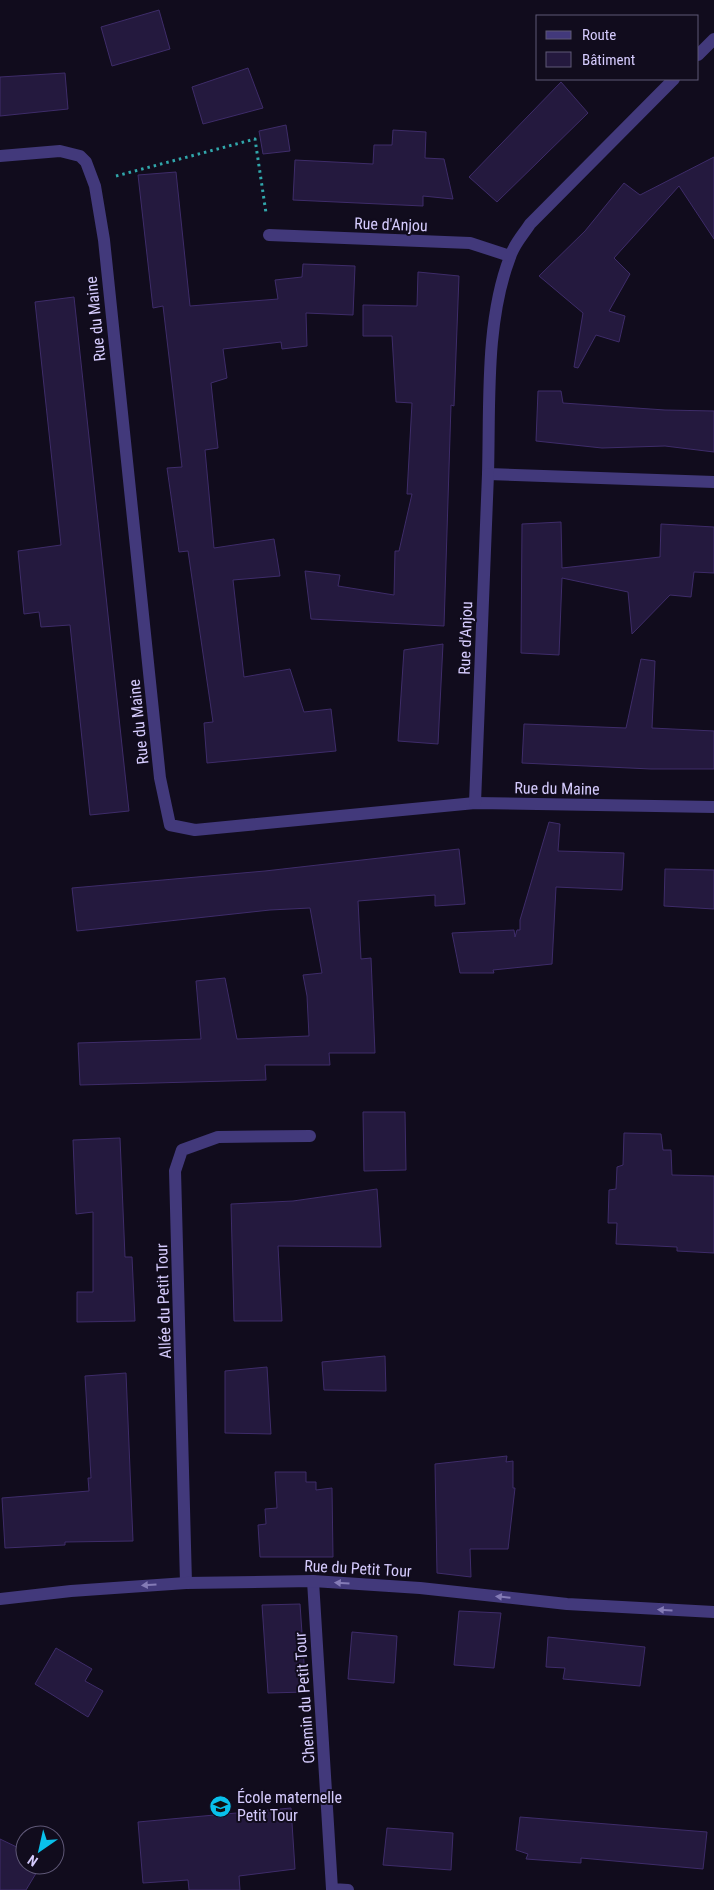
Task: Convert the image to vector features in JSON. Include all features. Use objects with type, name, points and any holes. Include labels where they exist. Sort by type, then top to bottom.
[{"type":"street","points":[[699,54],[714,38]]},
{"type":"street","name":"Rue d'Anjou","points":[[474,803],[492,363],[498,296],[510,256],[530,224],[673,80]]},
{"type":"street","name":"Rue du Maine","points":[[0,156],[60,151],[74,154],[86,162],[95,186],[104,240],[160,778],[170,825],[195,830],[474,803],[714,807]]},
{"type":"street","name":"Rue d'Anjou","points":[[269,235],[470,243],[510,256]]},
{"type":"street","points":[[488,474],[714,482]]},
{"type":"street","name":"Allée du Petit Tour","points":[[186,1583],[175,1171],[182,1150],[218,1137],[310,1136]]},
{"type":"street","name":"Rue du Petit Tour","points":[[0,1599],[71,1591],[186,1583],[312,1580],[420,1588],[567,1604],[714,1612]]},
{"type":"street","name":"Chemin du Petit Tour","points":[[312,1580],[332,1889],[348,1890]]},
{"type":"path","points":[[95,186],[120,174],[255,139],[269,235]]},
{"type":"building","points":[[159,10],[170,49],[112,66],[101,27]]},
{"type":"building","points":[[248,68],[263,108],[203,124],[192,87]]},
{"type":"building","points":[[65,73],[68,109],[0,116],[0,77]]},
{"type":"building","points":[[561,82],[588,113],[497,202],[469,177]]},
{"type":"building","points":[[286,125],[290,151],[263,154],[259,131]]},
{"type":"building","points":[[393,130],[426,132],[425,158],[444,159],[453,199],[423,196],[423,206],[293,200],[295,160],[373,164],[374,145],[392,145]]},
{"type":"building","points":[[714,157],[714,239],[679,186],[614,258],[630,274],[609,311],[625,316],[619,342],[596,335],[578,368],[574,367],[583,313],[539,276],[585,231],[624,183],[640,195]]},
{"type":"building","points":[[176,172],[190,306],[278,299],[275,280],[302,277],[303,264],[355,266],[353,315],[306,313],[307,346],[282,349],[281,342],[223,349],[227,378],[211,383],[218,448],[205,450],[214,548],[274,539],[280,576],[233,580],[244,677],[290,669],[304,712],[331,709],[336,751],[207,763],[204,723],[213,722],[188,551],[179,552],[167,468],[182,467],[163,306],[153,308],[138,175]]},
{"type":"building","points":[[418,272],[459,276],[454,406],[451,405],[444,626],[311,619],[305,571],[340,575],[338,586],[394,595],[395,551],[399,551],[412,494],[407,494],[412,403],[396,402],[392,336],[363,336],[363,305],[417,306]]},
{"type":"building","points":[[74,297],[129,811],[90,815],[70,625],[41,627],[39,612],[24,614],[18,551],[61,545],[35,302]]},
{"type":"building","points":[[538,391],[561,391],[563,403],[665,410],[714,411],[714,452],[665,446],[602,448],[536,441]]},
{"type":"building","points":[[561,522],[562,568],[660,557],[661,524],[714,527],[714,573],[694,572],[691,597],[670,595],[632,634],[628,592],[562,578],[559,655],[521,653],[522,524]]},
{"type":"building","points":[[443,644],[438,744],[398,741],[404,650]]},
{"type":"building","points":[[641,659],[655,661],[652,728],[714,731],[714,769],[651,769],[522,763],[524,724],[626,728]]},
{"type":"building","points":[[549,822],[560,824],[558,851],[624,853],[622,890],[556,887],[552,964],[493,970],[494,973],[460,973],[452,933],[514,930],[515,937],[517,930],[520,930],[520,920]]},
{"type":"building","points":[[459,849],[465,904],[435,906],[435,895],[358,901],[361,959],[371,958],[375,1053],[329,1053],[330,1065],[265,1065],[266,1080],[80,1085],[78,1043],[201,1039],[196,981],[225,978],[237,1039],[309,1036],[307,996],[303,975],[322,973],[310,908],[270,910],[77,931],[72,888],[265,871]]},
{"type":"building","points":[[665,869],[714,870],[714,909],[664,906]]},
{"type":"building","points":[[363,1112],[405,1112],[406,1170],[364,1171]]},
{"type":"building","points":[[624,1133],[661,1134],[663,1150],[671,1150],[672,1175],[714,1176],[714,1253],[677,1251],[677,1247],[616,1244],[617,1223],[608,1223],[609,1190],[616,1189],[617,1167],[623,1165]]},
{"type":"building","points":[[120,1138],[125,1257],[132,1257],[135,1321],[77,1322],[77,1292],[93,1292],[93,1212],[76,1214],[73,1140]]},
{"type":"building","points":[[377,1189],[381,1247],[278,1246],[282,1321],[234,1321],[231,1204],[293,1201]]},
{"type":"building","points":[[385,1356],[386,1391],[324,1390],[322,1362]]},
{"type":"building","points":[[267,1367],[271,1434],[225,1433],[225,1371]]},
{"type":"building","points":[[126,1373],[133,1541],[65,1542],[65,1545],[5,1548],[2,1498],[89,1491],[88,1478],[91,1478],[85,1376]]},
{"type":"building","points":[[507,1456],[506,1462],[513,1461],[513,1488],[515,1488],[508,1549],[470,1549],[471,1577],[437,1573],[435,1464]]},
{"type":"building","points":[[275,1472],[306,1472],[306,1482],[316,1482],[316,1490],[332,1488],[333,1557],[260,1557],[258,1525],[266,1524],[265,1509],[277,1508]]},
{"type":"building","points":[[300,1604],[306,1692],[268,1693],[262,1605]]},
{"type":"building","points":[[459,1611],[501,1613],[494,1668],[454,1665]]},
{"type":"building","points":[[352,1632],[397,1636],[394,1683],[348,1679]]},
{"type":"building","points":[[548,1637],[645,1647],[640,1686],[563,1679],[565,1668],[546,1667]]},
{"type":"building","points":[[56,1648],[92,1669],[85,1681],[103,1691],[88,1717],[35,1684]]},
{"type":"building","points":[[291,1808],[295,1869],[239,1876],[240,1890],[189,1890],[188,1880],[143,1883],[138,1822]]},
{"type":"building","points":[[520,1817],[707,1832],[703,1869],[581,1858],[581,1863],[526,1859],[528,1854],[516,1850]]},
{"type":"building","points":[[387,1828],[453,1833],[451,1870],[383,1865]]},
{"type":"building","points":[[0,1839],[15,1846],[15,1875],[35,1875],[26,1890],[0,1890]]},
{"type":"place","name":"École maternelle Petit Tour","points":[[221,1806]]}]
